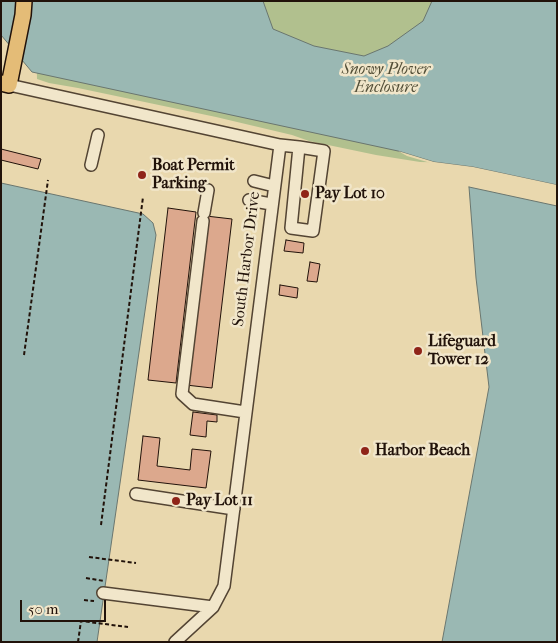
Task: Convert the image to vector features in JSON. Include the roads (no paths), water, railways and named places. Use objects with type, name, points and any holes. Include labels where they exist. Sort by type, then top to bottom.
[{"type":"main road","points":[[7,80],[23,15],[24,1]]},
{"type":"street","points":[[7,80],[280,145],[299,147],[324,151],[313,231],[291,228],[299,147]]},
{"type":"street","points":[[91,165],[98,134]]},
{"type":"street","name":"South Harbor Drive","points":[[175,642],[213,607],[224,586],[280,145]]},
{"type":"street","points":[[254,181],[274,186]]},
{"type":"street","points":[[208,190],[181,388],[182,394],[193,404],[245,412]]},
{"type":"street","points":[[249,200],[271,204]]},
{"type":"street","points":[[136,494],[234,509]]},
{"type":"street","points":[[103,592],[213,607]]},
{"type":"water","name":"Snowy Plover Enclosure","points":[[1,1],[263,1],[273,29],[314,46],[364,56],[388,46],[423,21],[432,1],[557,1],[557,185],[473,167],[434,162],[398,151],[32,72],[1,35]]},
{"type":"water","points":[[1,183],[143,214],[153,223],[156,235],[97,642],[1,642]]},
{"type":"water","points":[[469,187],[557,206],[557,642],[442,642],[489,387],[476,278]]},
{"type":"place","name":"Boat Permit Parking","points":[[142,175]]},
{"type":"place","name":"Pay Lot 10","points":[[305,194]]},
{"type":"place","name":"Lifeguard Tower 12","points":[[418,351]]},
{"type":"place","name":"Harbor Beach","points":[[365,451]]},
{"type":"place","name":"Pay Lot 11","points":[[176,501]]}]
